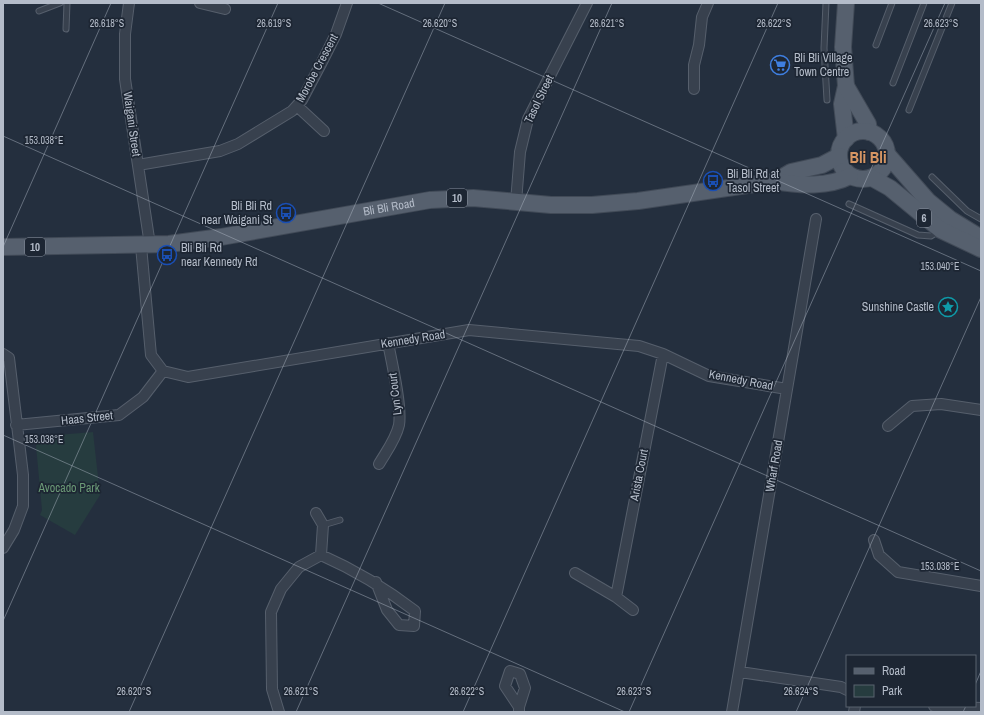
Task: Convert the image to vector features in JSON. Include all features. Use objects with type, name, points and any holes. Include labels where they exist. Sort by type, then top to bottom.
[{"type":"main road","name":"6","points":[[839,156],[842,144],[846,139],[842,104],[846,86],[843,48],[846,3]]},
{"type":"main road","name":"6","points":[[846,86],[868,124],[869,132],[881,140],[886,153],[928,200],[945,224],[981,238]]},
{"type":"main road","points":[[846,139],[857,132],[869,132]]},
{"type":"main road","points":[[872,178],[883,167],[886,153]]},
{"type":"main road","name":"Bli Bli Road","points":[[776,181],[791,172],[822,165],[839,156]]},
{"type":"main road","points":[[839,156],[844,171],[850,176]]},
{"type":"main road","name":"Bli Bli Road","points":[[3,247],[146,246],[221,238],[430,200],[473,198],[573,206],[611,204],[776,181],[792,184],[839,182],[850,176]]},
{"type":"main road","name":"6","points":[[850,176],[857,179],[872,178],[890,188],[981,249]]},
{"type":"street","name":"Waigani Street","points":[[129,3],[125,34],[125,79],[138,165],[146,246]]},
{"type":"street","points":[[200,3],[225,9]]},
{"type":"street","name":"Morobe Crescent","points":[[138,165],[220,152],[238,144],[286,116],[297,106],[306,94],[336,34],[347,3]]},
{"type":"street","name":"Tasol Street","points":[[516,202],[520,152],[528,119],[587,3]]},
{"type":"street","points":[[694,89],[694,65],[700,45],[702,17],[708,3]]},
{"type":"street","points":[[297,106],[324,131]]},
{"type":"street","name":"Wharf Road","points":[[732,712],[816,219]]},
{"type":"street","points":[[146,246],[151,355],[163,372]]},
{"type":"street","name":"Kennedy Road","points":[[163,372],[188,377],[469,330],[639,346],[663,354],[709,376],[787,389]]},
{"type":"street","name":"Lyn Court","points":[[379,464],[391,445],[399,425],[397,393],[388,343]]},
{"type":"street","points":[[3,354],[9,358],[23,475],[23,506],[14,530],[3,548]]},
{"type":"street","name":"Arista Court","points":[[616,597],[663,354]]},
{"type":"street","name":"Haas Street","points":[[16,425],[119,415],[143,397],[163,372]]},
{"type":"street","points":[[888,426],[912,406],[941,404],[981,410]]},
{"type":"street","points":[[316,513],[323,526],[321,555]]},
{"type":"street","points":[[874,540],[879,555],[898,572],[981,586]]},
{"type":"street","points":[[321,555],[376,582],[415,611],[414,626],[400,624],[387,610],[376,582]]},
{"type":"street","points":[[279,712],[272,690],[271,612],[281,589],[299,567],[321,555]]},
{"type":"street","points":[[575,573],[616,597],[634,610]]},
{"type":"street","points":[[740,672],[842,687],[846,689]]},
{"type":"street","points":[[958,707],[981,708]]},
{"type":"lane","points":[[39,11],[60,3]]},
{"type":"lane","points":[[66,29],[67,3]]},
{"type":"lane","points":[[826,3],[824,48],[827,100]]},
{"type":"lane","points":[[876,45],[892,3]]},
{"type":"lane","points":[[893,83],[924,3]]},
{"type":"lane","points":[[909,110],[952,3]]},
{"type":"lane","points":[[932,177],[967,211],[981,219]]},
{"type":"lane","points":[[849,204],[918,235],[931,236],[945,224]]},
{"type":"lane","points":[[323,526],[340,520]]},
{"type":"green space","name":"Avocado Park","points":[[93,432],[100,495],[75,535],[40,515],[42,510],[36,446],[39,438],[45,436]]},
{"type":"place","name":"Bli Bli Village Town Centre","points":[[780,65]]},
{"type":"place","name":"Bli Bli Rd at Tasol Street","points":[[713,181]]},
{"type":"place","name":"Bli Bli Rd near Waigani St","points":[[286,213]]},
{"type":"place","name":"Bli Bli Rd near Kennedy Rd","points":[[167,255]]},
{"type":"place","name":"Sunshine Castle","points":[[948,307]]},
{"type":"district","name":"Bli Bli","points":[[868,157]]}]
